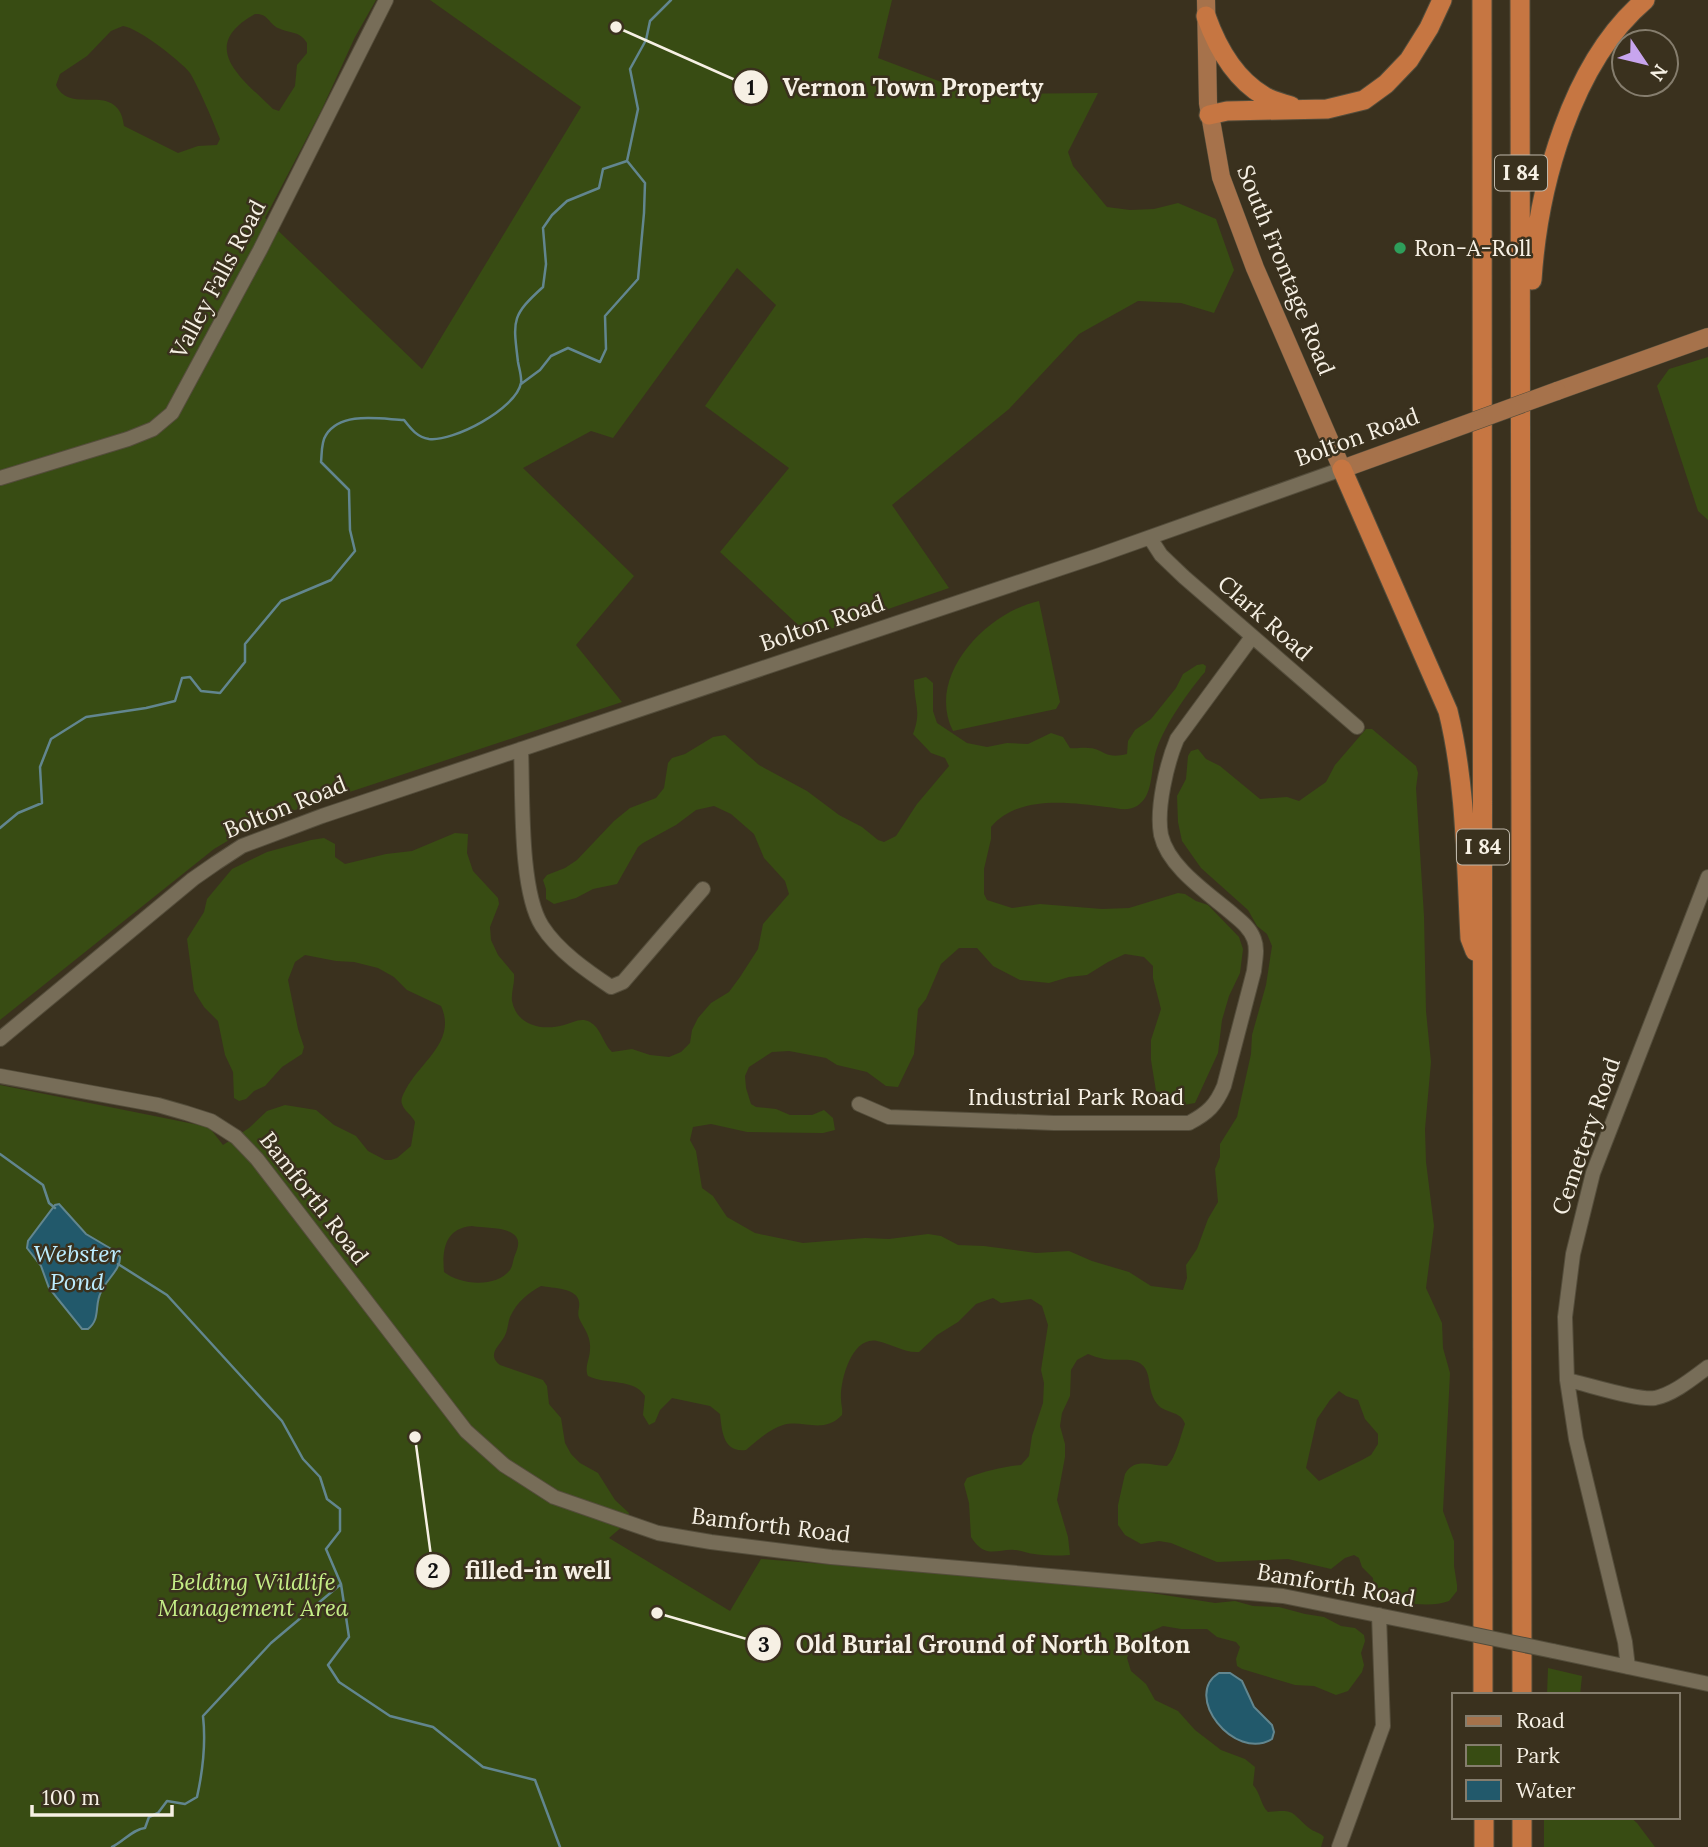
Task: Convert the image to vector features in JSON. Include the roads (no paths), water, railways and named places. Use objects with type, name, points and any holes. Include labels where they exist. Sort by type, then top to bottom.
[{"type":"highway","points":[[1206,8],[1221,50],[1242,77],[1265,96],[1294,108],[1336,107],[1356,103],[1379,91],[1402,69],[1416,50],[1442,0]]},
{"type":"highway","name":"I 84","points":[[1482,0],[1483,1693]]},
{"type":"highway","name":"I 84","points":[[1520,0],[1522,1693]]},
{"type":"highway","points":[[1521,346],[1531,314],[1535,247],[1550,173],[1565,125],[1600,53],[1624,21],[1645,0]]},
{"type":"highway","points":[[1209,115],[1227,111],[1288,111],[1294,108]]},
{"type":"highway","points":[[1342,469],[1448,711],[1461,806],[1470,938],[1483,970]]},
{"type":"highway","points":[[1484,1819],[1484,1847]]},
{"type":"highway","points":[[1522,1819],[1522,1847]]},
{"type":"main road","name":"South Frontage Road","points":[[1206,8],[1209,115],[1219,169],[1235,218],[1342,469]]},
{"type":"main road","name":"Bolton Road","points":[[1342,469],[1708,337]]},
{"type":"street","name":"Valley Falls Road","points":[[0,478],[128,439],[153,429],[172,413],[260,250],[386,0]]},
{"type":"street","name":"Bolton Road","points":[[0,1039],[193,880],[242,846],[322,816],[1150,538],[1342,469]]},
{"type":"street","name":"Clark Road","points":[[1150,538],[1161,555],[1184,578],[1357,727]]},
{"type":"street","name":"Industrial Park Road","points":[[859,1104],[889,1117],[1054,1123],[1189,1123],[1206,1114],[1218,1102],[1254,971],[1254,939],[1245,925],[1174,859],[1161,835],[1161,816],[1169,758],[1177,739],[1252,637]]},
{"type":"street","points":[[522,749],[527,874],[533,909],[556,944],[599,979],[611,987],[623,982],[703,889]]},
{"type":"street","name":"Cemetery Road","points":[[1628,1667],[1625,1642],[1576,1439],[1567,1380],[1565,1317],[1580,1217],[1610,1126],[1708,877]]},
{"type":"street","name":"Bamforth Road","points":[[0,1076],[158,1105],[211,1121],[236,1137],[257,1159],[466,1431],[504,1465],[554,1497],[590,1511],[659,1533],[831,1557],[1283,1596],[1708,1684]]},
{"type":"street","points":[[1567,1380],[1630,1396],[1654,1398],[1674,1390],[1708,1367]]},
{"type":"street","points":[[1339,1847],[1383,1726],[1379,1615]]},
{"type":"water","name":"Webster Pond","points":[[59,1204],[86,1234],[120,1257],[118,1266],[101,1292],[95,1321],[88,1329],[82,1329],[49,1288],[41,1266],[27,1248],[28,1241],[55,1205]]},
{"type":"water","points":[[1219,1673],[1230,1673],[1242,1681],[1254,1707],[1272,1725],[1272,1739],[1257,1744],[1242,1741],[1217,1723],[1209,1710],[1206,1696],[1209,1683]]},
{"type":"waterway","points":[[0,828],[18,813],[42,803],[40,767],[51,739],[86,717],[175,701],[182,678],[190,677],[201,691],[220,693],[245,662],[245,644],[281,601],[331,580],[355,551],[350,530],[349,490],[321,462],[323,441],[333,427],[351,419],[404,420],[421,436],[440,439],[482,422],[517,393],[521,381],[515,327],[520,312],[543,287],[546,264],[543,228],[567,201],[599,188],[603,169],[627,161],[638,109],[630,69],[646,40],[650,21],[671,0]]},
{"type":"waterway","points":[[521,384],[540,370],[551,356],[568,348],[600,362],[606,349],[605,316],[638,279],[645,183],[628,162]]},
{"type":"waterway","points":[[0,1154],[43,1185],[49,1203],[55,1208]]},
{"type":"waterway","points":[[118,1264],[167,1295],[282,1421],[303,1459],[320,1477],[327,1499],[340,1509],[340,1531],[326,1549],[341,1584],[349,1637],[328,1665],[339,1682],[390,1716],[433,1727],[483,1767],[535,1780],[560,1847]]},
{"type":"waterway","points":[[112,1847],[145,1828],[149,1817],[158,1813],[167,1801],[185,1804],[197,1797],[203,1756],[203,1716],[271,1643],[341,1584]]},
{"type":"place","name":"Vernon Town Property","points":[[616,27]]},
{"type":"place","name":"Ron-A-Roll","points":[[1400,248]]},
{"type":"place","name":"filled-in well","points":[[415,1437]]},
{"type":"place","name":"Old Burial Ground of North Bolton","points":[[657,1613]]},
{"type":"park label","name":"Belding Wildlife Management Area","points":[[253,1595]]}]
